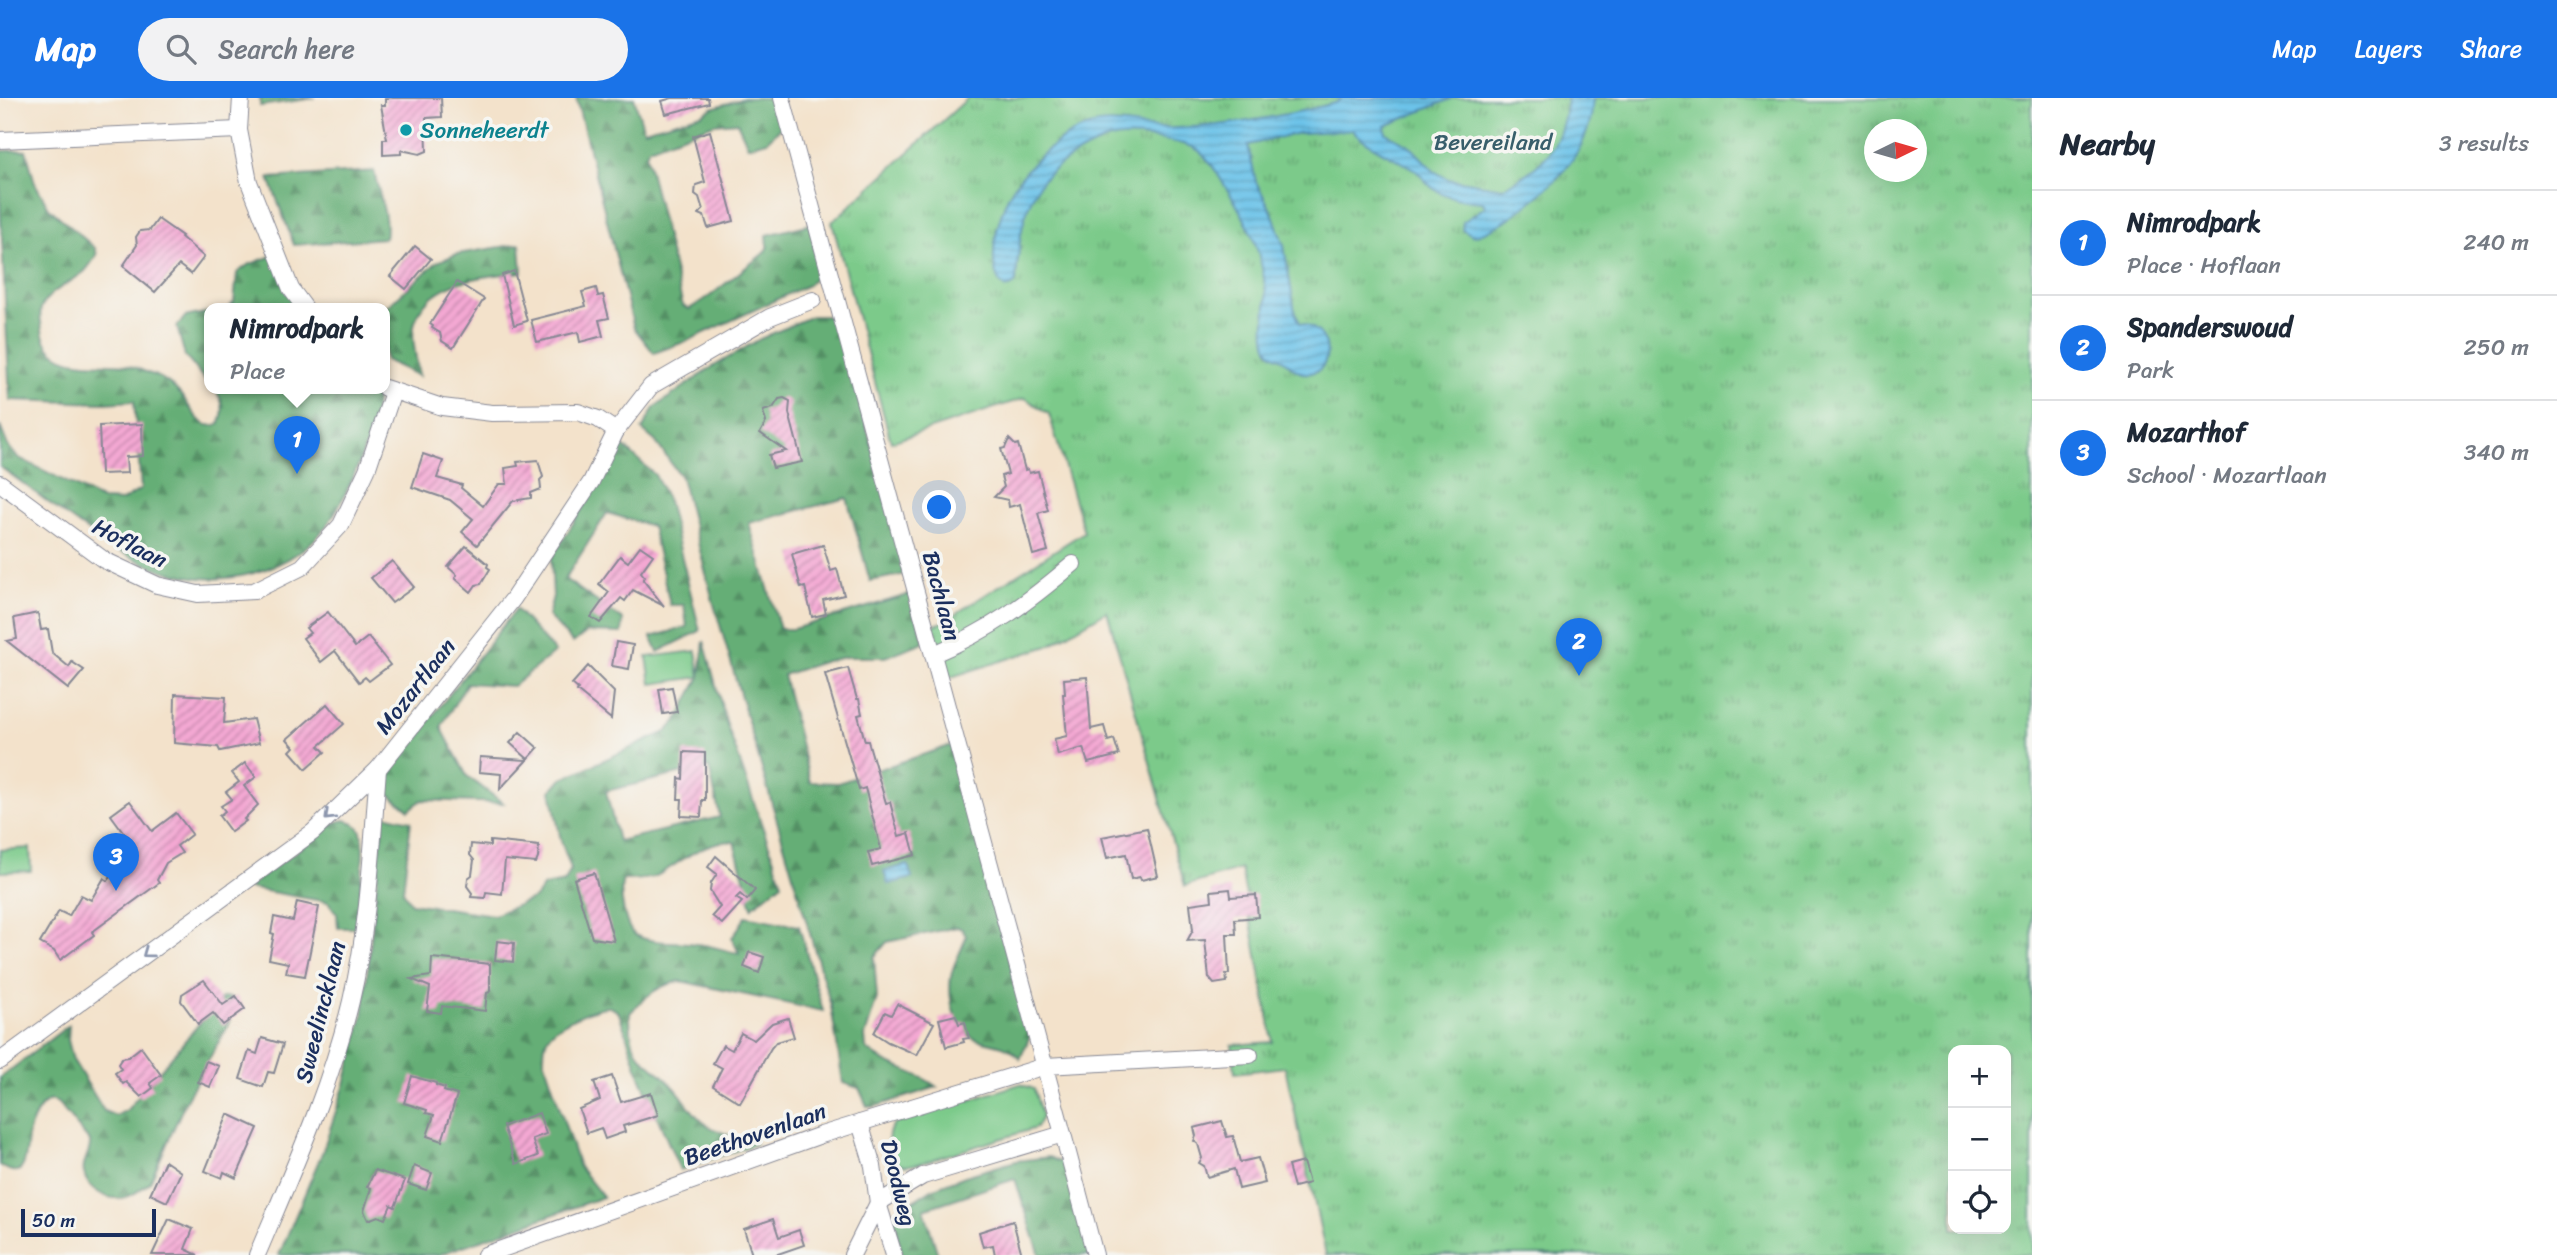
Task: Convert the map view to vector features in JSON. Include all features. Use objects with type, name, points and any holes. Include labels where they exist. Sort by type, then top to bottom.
[{"type":"street","points":[[241,98],[239,130],[249,182],[292,289],[302,303]]},
{"type":"street","name":"Bachlaan","points":[[782,98],[1045,1066]]},
{"type":"street","points":[[0,140],[239,130]]},
{"type":"street","name":"Mozartlaan","points":[[0,1061],[313,832],[378,769],[513,598],[591,482],[616,431],[651,386],[770,317],[813,299]]},
{"type":"street","points":[[390,390],[442,407],[492,412],[578,412],[598,419],[616,431]]},
{"type":"street","name":"Hoflaan","points":[[0,483],[104,560],[157,585],[198,594],[254,591],[302,567],[341,525],[367,470],[388,394]]},
{"type":"street","points":[[934,654],[972,638],[1016,610],[1073,564]]},
{"type":"street","name":"Sweelincklaan","points":[[257,1255],[327,1086],[351,1001],[366,918],[378,769]]},
{"type":"street","name":"Beethovenlaan","points":[[485,1255],[859,1122],[1045,1066],[1250,1055]]},
{"type":"street","points":[[1045,1066],[1095,1255]]},
{"type":"street","name":"Doodweg","points":[[859,1122],[873,1166],[878,1203],[894,1255]]},
{"type":"street","points":[[852,1255],[878,1203],[923,1176],[1063,1134]]},
{"type":"green space","points":[[260,98],[315,98],[260,106]]},
{"type":"green space","points":[[576,98],[634,98],[644,130],[702,114],[744,98],[777,98],[784,124],[767,141],[748,146],[737,122],[714,124],[649,148],[646,154],[683,306],[689,309],[710,296],[764,253],[768,246],[767,235],[811,224],[824,269],[808,285],[687,341],[654,353],[634,328]]},
{"type":"green space","name":"Bevereiland","points":[[968,98],[2032,98],[2032,1255],[1326,1255],[1285,1067],[1235,1073],[1232,1045],[1273,1042],[1241,869],[1185,886],[1107,611],[1048,646],[945,679],[930,626],[941,623],[1084,532],[1049,414],[1025,398],[891,442],[832,222]]},
{"type":"green space","points":[[26,150],[35,183],[49,208],[95,248],[97,255],[84,272],[55,291],[41,307],[44,338],[60,357],[84,363],[128,366],[156,376],[173,387],[199,419],[208,425],[220,423],[222,404],[217,394],[376,394],[373,421],[343,498],[324,529],[298,553],[266,569],[228,578],[191,577],[157,568],[92,534],[0,467],[0,426],[8,446],[17,457],[102,500],[122,501],[141,489],[134,401],[105,403],[10,400],[0,151]]},
{"type":"green space","points":[[374,171],[384,213],[385,238],[294,245],[269,178]]},
{"type":"green space","points":[[520,244],[522,272],[460,282],[432,296],[422,307],[415,322],[414,349],[419,376],[390,362],[390,304],[437,262],[457,254]]},
{"type":"green space","points":[[274,255],[298,303],[233,303],[237,273],[248,265]]},
{"type":"green space","points":[[204,313],[204,379],[185,356],[177,327],[185,317]]},
{"type":"green space","points":[[812,316],[837,316],[906,574],[870,581],[847,498],[749,523],[780,629],[793,629],[911,594],[924,642],[885,657],[846,657],[783,675],[810,782],[838,783],[952,745],[1030,1036],[1020,1059],[1006,1047],[976,1039],[962,1029],[954,1013],[950,985],[966,936],[962,929],[957,927],[887,942],[874,957],[877,998],[865,1036],[866,1048],[882,1060],[920,1076],[937,1087],[873,1107],[867,1106],[859,1088],[843,1083],[831,1006],[713,601],[681,477],[655,441],[642,430],[654,408],[709,369],[760,339]]},
{"type":"green space","points":[[622,445],[655,475],[668,501],[700,631],[658,652],[651,637],[687,627],[684,605],[670,605],[652,526],[607,513],[565,579],[623,620],[622,633],[587,632],[573,643],[548,616],[553,596],[551,559]]},
{"type":"green space","points":[[516,609],[555,652],[513,686],[467,683],[441,727],[467,776],[503,803],[422,800],[409,810],[384,790],[386,776]]},
{"type":"green space","points":[[704,641],[726,722],[782,883],[752,907],[734,842],[713,844],[652,878],[623,880],[621,893],[626,919],[633,933],[644,939],[702,945],[739,953],[732,938],[746,916],[799,926],[823,1011],[680,981],[652,992],[641,1002],[630,1013],[630,1029],[641,1057],[674,1087],[701,1120],[717,1130],[756,1144],[680,1170],[641,1079],[619,1013],[611,1007],[603,1007],[570,1020],[551,1033],[544,1049],[544,1060],[579,1167],[603,1197],[438,1255],[279,1255],[322,1153],[345,1084],[363,1015],[384,815],[411,821],[403,891],[411,903],[494,915],[535,898],[544,886],[565,882],[571,869],[561,841],[551,790],[562,779],[666,732],[676,722],[700,677]],"holes":[[[709,767],[720,817],[618,841],[606,791]]]},
{"type":"green space","points":[[696,651],[700,677],[651,684],[647,657]]},
{"type":"green space","points":[[345,820],[355,824],[362,835],[362,876],[355,928],[338,928],[337,914],[328,902],[247,888],[336,822]]},
{"type":"green space","points":[[30,848],[31,871],[0,872],[0,850]]},
{"type":"green space","points":[[224,997],[230,998],[233,1006],[230,1022],[187,1098],[150,1182],[144,1187],[122,1198],[110,1197],[93,1188],[83,1169],[90,1142],[58,1103],[51,1100],[40,1108],[32,1122],[22,1168],[17,1171],[0,1165],[0,1078],[69,1025],[68,1040],[73,1060],[104,1111],[116,1116],[127,1110]]},
{"type":"green space","points":[[1020,1084],[1034,1089],[1042,1117],[1036,1128],[918,1164],[905,1166],[896,1163],[888,1138],[894,1124]]},
{"type":"green space","points":[[1049,1157],[1062,1163],[1073,1180],[1091,1255],[1040,1255],[1015,1179],[924,1209],[938,1255],[902,1255],[893,1217],[898,1211],[932,1189],[965,1176],[1016,1161]]},
{"type":"water","points":[[1342,98],[1453,98],[1385,126],[1386,133],[1409,145],[1434,171],[1448,179],[1503,188],[1530,171],[1549,153],[1561,130],[1567,98],[1593,98],[1587,132],[1580,148],[1560,175],[1510,217],[1474,236],[1462,229],[1463,222],[1485,207],[1483,202],[1441,193],[1415,170],[1374,147],[1352,130],[1299,133],[1248,145],[1256,182],[1272,212],[1284,246],[1295,312],[1300,323],[1312,328],[1325,341],[1325,362],[1314,372],[1300,372],[1269,350],[1265,330],[1266,292],[1253,238],[1242,214],[1204,155],[1184,144],[1121,137],[1099,143],[1074,155],[1043,180],[1031,199],[1021,233],[1014,285],[1006,288],[998,279],[994,265],[995,242],[1001,214],[1009,195],[1036,161],[1074,133],[1106,123],[1166,128],[1230,124],[1335,103]]},
{"type":"water","points":[[908,865],[912,878],[888,884],[884,871]]},
{"type":"building","name":"Sonneheerdt","points":[[385,98],[441,98],[442,117],[426,118],[427,151],[420,154],[401,150],[401,154],[383,155],[383,139],[387,139],[381,105],[385,105]]},
{"type":"building","points":[[672,98],[708,98],[709,103],[666,114],[662,101]]},
{"type":"building","points":[[710,131],[734,221],[708,228],[704,216],[699,214],[703,210],[699,197],[695,194],[696,185],[705,182],[693,136]]},
{"type":"building","points":[[158,219],[182,236],[204,257],[191,274],[179,265],[155,292],[123,266],[137,245],[136,237],[140,231],[150,230]]},
{"type":"building","points":[[415,246],[431,259],[406,289],[390,276]]},
{"type":"building","points":[[514,271],[527,321],[514,325],[502,275]]},
{"type":"building","points":[[457,282],[484,299],[453,348],[442,341],[440,333],[430,324]]},
{"type":"building","points":[[596,288],[598,296],[603,295],[609,318],[599,320],[603,336],[580,342],[578,332],[537,342],[531,320],[586,306],[582,292]]},
{"type":"building","points":[[779,399],[790,401],[789,413],[802,462],[773,468],[769,455],[786,451],[760,433],[766,422],[763,411],[773,408]]},
{"type":"building","points":[[142,424],[143,456],[126,457],[127,473],[101,474],[99,426]]},
{"type":"building","points":[[1009,439],[1015,445],[1018,444],[1025,470],[1028,469],[1029,473],[1038,471],[1048,510],[1038,513],[1048,551],[1033,555],[1020,504],[1009,507],[1008,500],[994,497],[1004,487],[1001,476],[1008,474],[1001,449],[1005,448]]},
{"type":"building","points":[[423,454],[443,461],[437,478],[462,485],[461,488],[483,506],[499,484],[507,484],[505,468],[518,466],[517,462],[538,460],[543,477],[540,480],[541,489],[531,493],[531,498],[513,501],[477,545],[462,532],[473,519],[450,500],[412,487]]},
{"type":"building","points":[[823,545],[831,571],[837,569],[844,595],[823,600],[826,614],[812,617],[805,587],[801,588],[792,554]]},
{"type":"building","points":[[466,546],[488,564],[490,569],[481,584],[476,585],[471,592],[455,578],[457,575],[448,567]]},
{"type":"building","points":[[640,546],[653,555],[641,572],[645,577],[643,580],[664,606],[633,590],[625,601],[621,598],[600,623],[591,617],[609,592],[599,584],[620,556],[628,562]]},
{"type":"building","points":[[392,561],[414,587],[392,603],[371,578]]},
{"type":"building","points":[[328,612],[355,647],[368,637],[390,665],[369,681],[365,677],[359,682],[335,651],[321,662],[303,638],[310,633],[306,628]]},
{"type":"building","points":[[38,613],[41,630],[48,629],[52,653],[69,667],[72,662],[84,670],[68,689],[7,641],[17,639],[14,618]]},
{"type":"building","points":[[616,642],[633,645],[629,669],[612,666]]},
{"type":"building","points":[[588,666],[614,692],[611,719],[572,684]]},
{"type":"building","points":[[848,668],[859,699],[862,714],[858,715],[865,741],[868,741],[886,803],[890,802],[899,836],[909,833],[915,855],[872,866],[868,852],[881,849],[865,788],[859,790],[825,674]]},
{"type":"building","points":[[1087,677],[1091,729],[1104,726],[1108,741],[1114,739],[1119,755],[1088,763],[1083,748],[1058,755],[1054,739],[1067,736],[1064,679]]},
{"type":"building","points":[[672,687],[677,712],[663,714],[659,689]]},
{"type":"building","points":[[175,694],[226,697],[224,723],[253,719],[259,743],[220,751],[218,747],[174,743]]},
{"type":"building","points":[[327,704],[344,724],[319,746],[325,752],[306,769],[290,751],[294,747],[287,739]]},
{"type":"building","points":[[520,732],[538,748],[528,759],[510,743]]},
{"type":"building","points":[[684,752],[705,753],[705,800],[702,800],[701,817],[681,816],[682,799],[678,799],[679,778],[683,779]]},
{"type":"building","points":[[480,757],[527,760],[500,789],[501,774],[479,772]]},
{"type":"building","points":[[245,763],[256,777],[244,786],[258,805],[244,819],[246,821],[231,832],[219,816],[225,811],[221,806],[232,799],[226,792],[239,782],[232,773]]},
{"type":"building","points":[[130,801],[152,831],[176,813],[192,834],[177,846],[182,853],[166,863],[157,880],[159,883],[92,932],[94,935],[60,960],[54,951],[40,943],[59,911],[69,916],[81,895],[91,900],[104,878],[108,881],[130,841],[111,815]]},
{"type":"building","points":[[1147,828],[1158,876],[1131,879],[1126,854],[1107,858],[1102,837]]},
{"type":"building","points":[[490,841],[539,846],[538,858],[536,863],[505,860],[502,894],[486,892],[485,898],[471,897],[472,893],[467,886],[474,860],[470,855],[471,844],[490,846]]},
{"type":"building","points":[[716,856],[755,890],[747,900],[740,894],[736,898],[742,902],[722,924],[712,916],[720,907],[710,891],[711,883],[717,874],[708,867]]},
{"type":"building","points":[[594,873],[614,941],[592,938],[574,879]]},
{"type":"building","points":[[1230,889],[1231,897],[1256,895],[1258,917],[1235,919],[1236,934],[1227,934],[1227,982],[1214,984],[1209,978],[1205,940],[1187,941],[1193,930],[1190,904],[1212,901],[1211,891]]},
{"type":"building","points":[[297,902],[319,907],[305,976],[286,973],[288,963],[269,959],[274,917],[293,921]]},
{"type":"building","points":[[497,941],[514,943],[513,962],[495,960]]},
{"type":"building","points":[[749,952],[764,957],[759,973],[744,967]]},
{"type":"building","points":[[432,958],[490,964],[490,992],[487,993],[485,1011],[442,1006],[441,1013],[427,1011],[430,987],[411,979],[431,976]]},
{"type":"building","points":[[204,980],[223,1005],[236,996],[245,1009],[223,1025],[213,1013],[198,1024],[181,1001],[182,994]]},
{"type":"building","points":[[897,1004],[934,1023],[917,1055],[874,1033],[885,1012],[891,1015]]},
{"type":"building","points":[[956,1015],[959,1024],[965,1022],[969,1038],[946,1047],[939,1019]]},
{"type":"building","points":[[788,1018],[794,1037],[776,1042],[771,1048],[740,1103],[713,1086],[722,1068],[713,1063],[723,1045],[732,1050],[741,1033],[754,1040],[772,1023]]},
{"type":"building","points":[[262,1038],[283,1044],[274,1073],[268,1072],[263,1087],[240,1079],[249,1051],[257,1054]]},
{"type":"building","points":[[141,1047],[161,1075],[150,1083],[153,1088],[141,1097],[126,1082],[123,1084],[115,1073],[121,1069],[118,1064],[122,1058],[128,1057]]},
{"type":"building","points":[[206,1061],[219,1066],[210,1087],[198,1082]]},
{"type":"building","points":[[412,1076],[436,1083],[445,1088],[444,1091],[457,1095],[442,1141],[427,1136],[434,1115],[404,1103]]},
{"type":"building","points":[[612,1076],[621,1102],[651,1093],[658,1115],[623,1126],[625,1132],[605,1139],[601,1128],[587,1133],[579,1109],[600,1100],[594,1082]]},
{"type":"building","points":[[539,1113],[546,1134],[532,1139],[538,1156],[516,1164],[503,1126]]},
{"type":"building","points":[[228,1114],[258,1128],[236,1178],[224,1172],[222,1178],[205,1171]]},
{"type":"building","points":[[1222,1121],[1227,1137],[1233,1136],[1240,1162],[1258,1158],[1265,1183],[1239,1189],[1234,1169],[1207,1177],[1204,1166],[1199,1163],[1202,1158],[1198,1144],[1194,1141],[1194,1128]]},
{"type":"building","points":[[165,1161],[181,1172],[167,1202],[150,1194]]},
{"type":"building","points":[[1303,1162],[1309,1183],[1294,1187],[1288,1166]]},
{"type":"building","points":[[414,1166],[432,1173],[426,1190],[408,1184]]},
{"type":"building","points":[[375,1170],[405,1180],[395,1207],[391,1205],[385,1219],[378,1216],[368,1220],[364,1211],[371,1188],[367,1187]]},
{"type":"building","points":[[169,1219],[193,1229],[185,1249],[198,1255],[152,1255]]},
{"type":"building","points":[[773,1219],[779,1237],[799,1230],[804,1245],[775,1255],[752,1255],[744,1229]]},
{"type":"building","points":[[1013,1221],[1022,1255],[995,1255],[993,1245],[983,1247],[979,1232]]},
{"type":"place","name":"Sonneheerdt","points":[[406,130]]},
{"type":"place","name":"Nimrodpark","points":[[297,474]]},
{"type":"place","name":"Spanderswoud","points":[[1579,676]]},
{"type":"place","name":"Mozarthof","points":[[116,891]]}]
